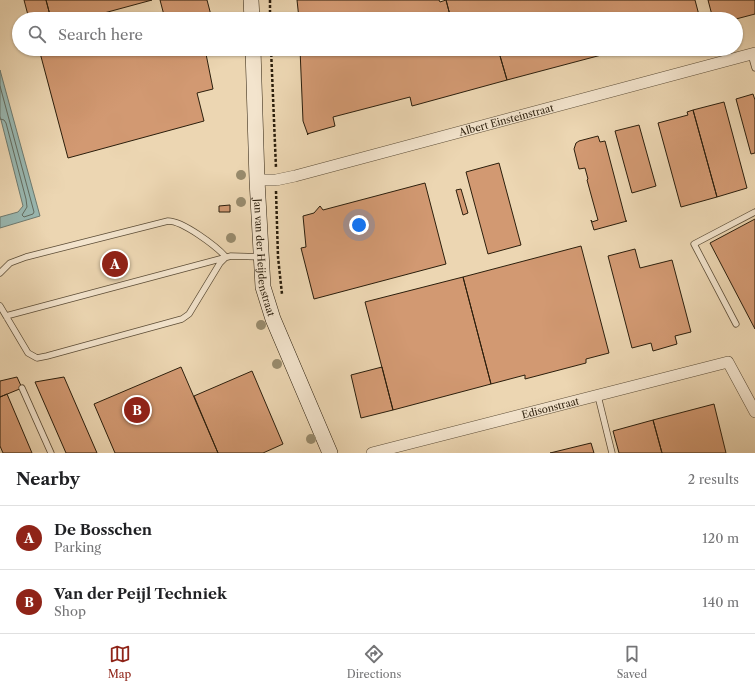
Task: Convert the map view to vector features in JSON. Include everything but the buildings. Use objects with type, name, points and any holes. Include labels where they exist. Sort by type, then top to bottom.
[{"type":"street","points":[[251,0],[252,12]]},
{"type":"street","name":"Albert Einsteinstraat","points":[[257,180],[276,180],[302,174],[753,54]]},
{"type":"street","name":"Jan van der Heijdenstraat","points":[[253,56],[257,180],[264,287],[272,315],[330,453]]},
{"type":"street","name":"Edisonstraat","points":[[372,453],[728,362],[755,412]]},
{"type":"lane","points":[[753,54],[755,68]]},
{"type":"lane","points":[[736,324],[694,244],[755,212]]},
{"type":"lane","points":[[0,273],[10,263],[26,257],[168,221],[176,222],[214,245],[226,257]]},
{"type":"lane","points":[[6,316],[230,256],[261,257]]},
{"type":"lane","points":[[0,306],[23,346],[30,355],[37,358],[180,321],[186,318],[226,257]]},
{"type":"lane","points":[[22,388],[51,453]]},
{"type":"lane","points":[[598,396],[612,453]]},
{"type":"path","points":[[270,0],[270,12]]},
{"type":"path","name":"Jan van der Heijdenstraat","points":[[271,56],[278,257],[282,297]]},
{"type":"water","points":[[0,70],[40,216],[0,228],[0,217],[18,212],[23,206],[0,116]]},
{"type":"place","name":"De Bosschen","points":[[115,264]]},
{"type":"place","name":"Van der Peijl Techniek","points":[[137,410]]}]
